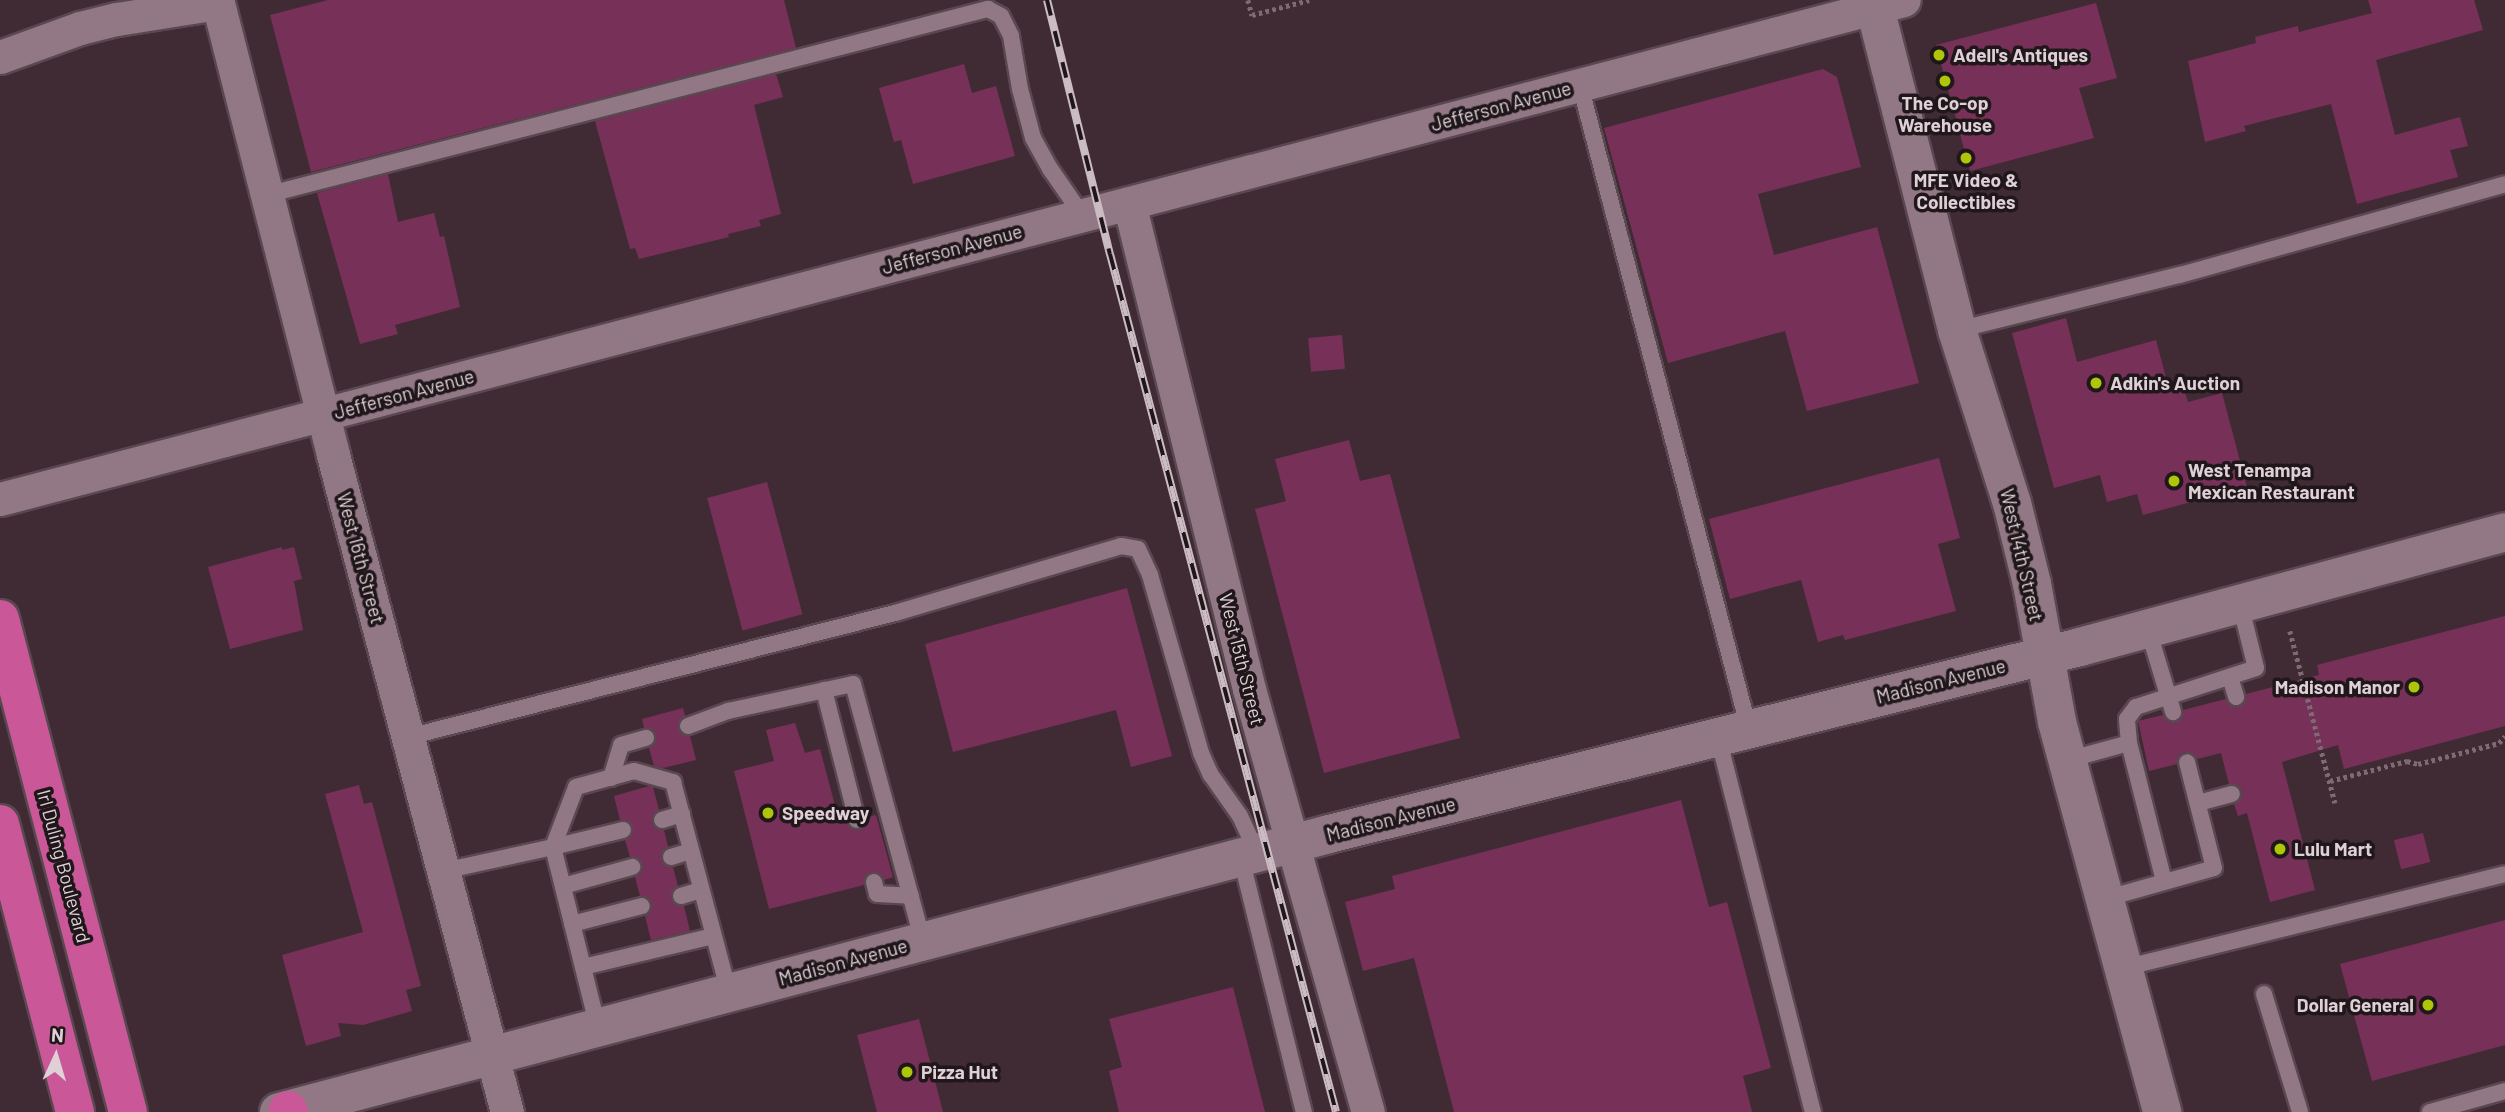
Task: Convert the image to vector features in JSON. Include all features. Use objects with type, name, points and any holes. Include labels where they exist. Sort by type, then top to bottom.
[{"type":"highway","name":"Irl Duling Boulevard","points":[[0,619],[128,1112]]},
{"type":"highway","points":[[0,824],[75,1112]]},
{"type":"street","points":[[0,57],[104,22],[224,1]]},
{"type":"street","name":"West 16th Street","points":[[224,1],[267,195],[507,1112]]},
{"type":"street","name":"Jefferson Avenue","points":[[0,499],[1884,3]]},
{"type":"street","name":"West 14th Street","points":[[1884,3],[1957,330],[2012,503],[2032,584],[2044,656],[2067,760],[2162,1112]]},
{"type":"street","name":"West 15th Street","points":[[1129,203],[1249,689],[1264,852],[1368,1112]]},
{"type":"street","name":"Madison Avenue","points":[[285,1111],[1264,852],[2148,629],[2505,532]]},
{"type":"lane","points":[[267,195],[988,9],[1001,16],[1011,36],[1020,89],[1033,138],[1082,215]]},
{"type":"lane","points":[[1580,85],[1733,733],[1812,1112]]},
{"type":"lane","points":[[1957,330],[2180,275],[2505,184]]},
{"type":"lane","points":[[408,737],[895,613],[1121,546],[1138,549],[1150,575],[1201,753],[1211,775],[1264,852],[1304,1112]]},
{"type":"lane","points":[[2164,881],[2129,743],[2127,719],[2136,707],[2256,668],[2240,604]]},
{"type":"lane","points":[[2148,629],[2173,712]]},
{"type":"lane","points":[[2230,677],[2236,697]]},
{"type":"lane","points":[[688,726],[728,711],[853,684],[923,941]]},
{"type":"lane","points":[[824,690],[858,820]]},
{"type":"lane","points":[[611,778],[621,745],[646,738]]},
{"type":"lane","points":[[2067,760],[2129,743]]},
{"type":"lane","points":[[2104,899],[2214,868],[2187,762]]},
{"type":"lane","points":[[598,1027],[553,847],[576,787],[634,771],[673,782],[729,992]]},
{"type":"lane","points":[[2198,803],[2232,794]]},
{"type":"lane","points":[[662,820],[681,814]]},
{"type":"lane","points":[[443,871],[623,830]]},
{"type":"lane","points":[[671,857],[691,851]]},
{"type":"lane","points":[[563,886],[632,867]]},
{"type":"lane","points":[[2123,968],[2505,874]]},
{"type":"lane","points":[[874,882],[877,894],[911,896]]},
{"type":"lane","points":[[681,896],[701,890]]},
{"type":"lane","points":[[572,923],[642,906]]},
{"type":"lane","points":[[583,967],[713,936]]},
{"type":"lane","points":[[2264,994],[2300,1112]]},
{"type":"lane","points":[[2431,1112],[2505,1091]]},
{"type":"path","points":[[1248,0],[1252,15],[1309,0]]},
{"type":"path","points":[[2290,631],[2335,803]]},
{"type":"path","points":[[2330,781],[2407,761],[2418,764],[2499,743],[2505,736]]},
{"type":"building","points":[[328,0],[784,0],[796,48],[311,172],[270,15]]},
{"type":"building","points":[[2368,0],[2474,0],[2483,30],[2376,60],[2395,135],[2460,117],[2468,146],[2450,150],[2458,177],[2357,204],[2331,104],[2244,126],[2246,131],[2205,142],[2188,61],[2256,43],[2255,37],[2298,26],[2299,32],[2372,13]]},
{"type":"building","points":[[2096,3],[2117,78],[2079,88],[2094,138],[1970,171],[1936,45]]},
{"type":"building","points":[[964,64],[972,93],[996,86],[1015,156],[913,184],[901,140],[894,142],[879,88]]},
{"type":"building","points":[[1823,69],[1837,77],[1861,167],[1758,194],[1774,255],[1877,227],[1919,383],[1807,411],[1785,331],[1668,363],[1604,128]]},
{"type":"building","points":[[776,74],[783,97],[754,105],[781,214],[759,220],[761,226],[728,234],[729,237],[639,259],[635,248],[630,249],[595,121]]},
{"type":"building","points":[[388,174],[398,222],[434,213],[440,237],[444,236],[460,307],[395,325],[398,334],[360,344],[317,193]]},
{"type":"building","points":[[2066,318],[2077,362],[2156,340],[2169,389],[2183,386],[2188,402],[2222,393],[2247,487],[2143,515],[2137,494],[2107,502],[2100,475],[2054,488],[2012,333]]},
{"type":"building","points":[[1342,335],[1345,369],[1311,372],[1308,338]]},
{"type":"building","points":[[1349,440],[1360,481],[1390,474],[1460,738],[1324,773],[1255,509],[1286,501],[1275,459]]},
{"type":"building","points":[[1939,458],[1960,538],[1938,544],[1956,611],[1845,640],[1843,635],[1818,642],[1801,580],[1730,599],[1709,519]]},
{"type":"building","points":[[767,482],[802,614],[743,630],[707,498]]},
{"type":"building","points":[[282,547],[282,550],[294,547],[302,579],[294,581],[303,630],[230,649],[208,567]]},
{"type":"building","points":[[1127,588],[1172,756],[1131,767],[1116,710],[953,752],[925,644]]},
{"type":"building","points":[[2505,616],[2505,726],[2344,769],[2338,745],[2282,762],[2315,890],[2270,902],[2247,813],[2238,816],[2234,804],[2242,797],[2242,791],[2235,784],[2229,784],[2221,753],[2197,759],[2194,754],[2185,752],[2179,755],[2177,764],[2149,771],[2138,721],[2163,715],[2166,720],[2175,722],[2181,719],[2183,710],[2226,699],[2229,705],[2238,707],[2244,704],[2246,694],[2319,675],[2317,665]]},
{"type":"building","points":[[683,708],[685,716],[680,720],[678,729],[682,734],[690,736],[696,760],[663,768],[654,766],[649,748],[654,745],[656,736],[653,730],[644,728],[642,719]]},
{"type":"building","points":[[795,723],[805,753],[820,749],[840,824],[847,822],[854,830],[860,830],[867,823],[867,817],[876,815],[893,877],[884,880],[881,874],[872,872],[866,875],[864,885],[769,909],[734,771],[774,761],[766,730]]},
{"type":"building","points":[[359,785],[364,804],[372,802],[421,986],[406,990],[412,1011],[363,1025],[338,1023],[341,1036],[306,1046],[282,955],[363,932],[325,794]]},
{"type":"building","points":[[653,787],[659,810],[652,817],[652,824],[664,830],[668,847],[663,850],[661,859],[664,865],[673,867],[678,886],[673,889],[671,898],[674,904],[684,906],[690,931],[651,940],[645,916],[650,913],[652,904],[649,898],[640,896],[635,877],[640,874],[642,865],[639,859],[630,857],[625,840],[633,834],[633,827],[627,820],[620,820],[614,796]]},
{"type":"building","points":[[1681,800],[1709,907],[1727,902],[1771,1068],[1743,1076],[1752,1112],[1454,1112],[1414,958],[1363,971],[1345,902],[1395,889],[1392,876]]},
{"type":"building","points":[[2423,833],[2430,862],[2401,869],[2394,840]]},
{"type":"building","name":"Dollar General","points":[[2505,920],[2505,1045],[2372,1081],[2340,964]]},
{"type":"building","points":[[1233,987],[1265,1112],[1119,1112],[1109,1071],[1122,1067],[1109,1019]]},
{"type":"building","name":"Pizza Hut","points":[[919,1019],[943,1112],[877,1112],[857,1035]]},
{"type":"railway","points":[[1047,0],[1110,254],[1336,1112]]},
{"type":"place","name":"Adell's Antiques","points":[[1939,55]]},
{"type":"place","name":"The Co-op Warehouse","points":[[1945,81]]},
{"type":"place","name":"MFE Video & Collectibles","points":[[1966,158]]},
{"type":"place","name":"Adkin's Auction","points":[[2096,383]]},
{"type":"place","name":"West Tenampa Mexican Restaurant","points":[[2174,481]]},
{"type":"place","name":"Madison Manor","points":[[2414,687]]},
{"type":"place","name":"Speedway","points":[[768,813]]},
{"type":"place","name":"Lulu Mart","points":[[2280,849]]},
{"type":"place","name":"Dollar General","points":[[2428,1005]]},
{"type":"place","name":"Pizza Hut","points":[[907,1072]]}]
